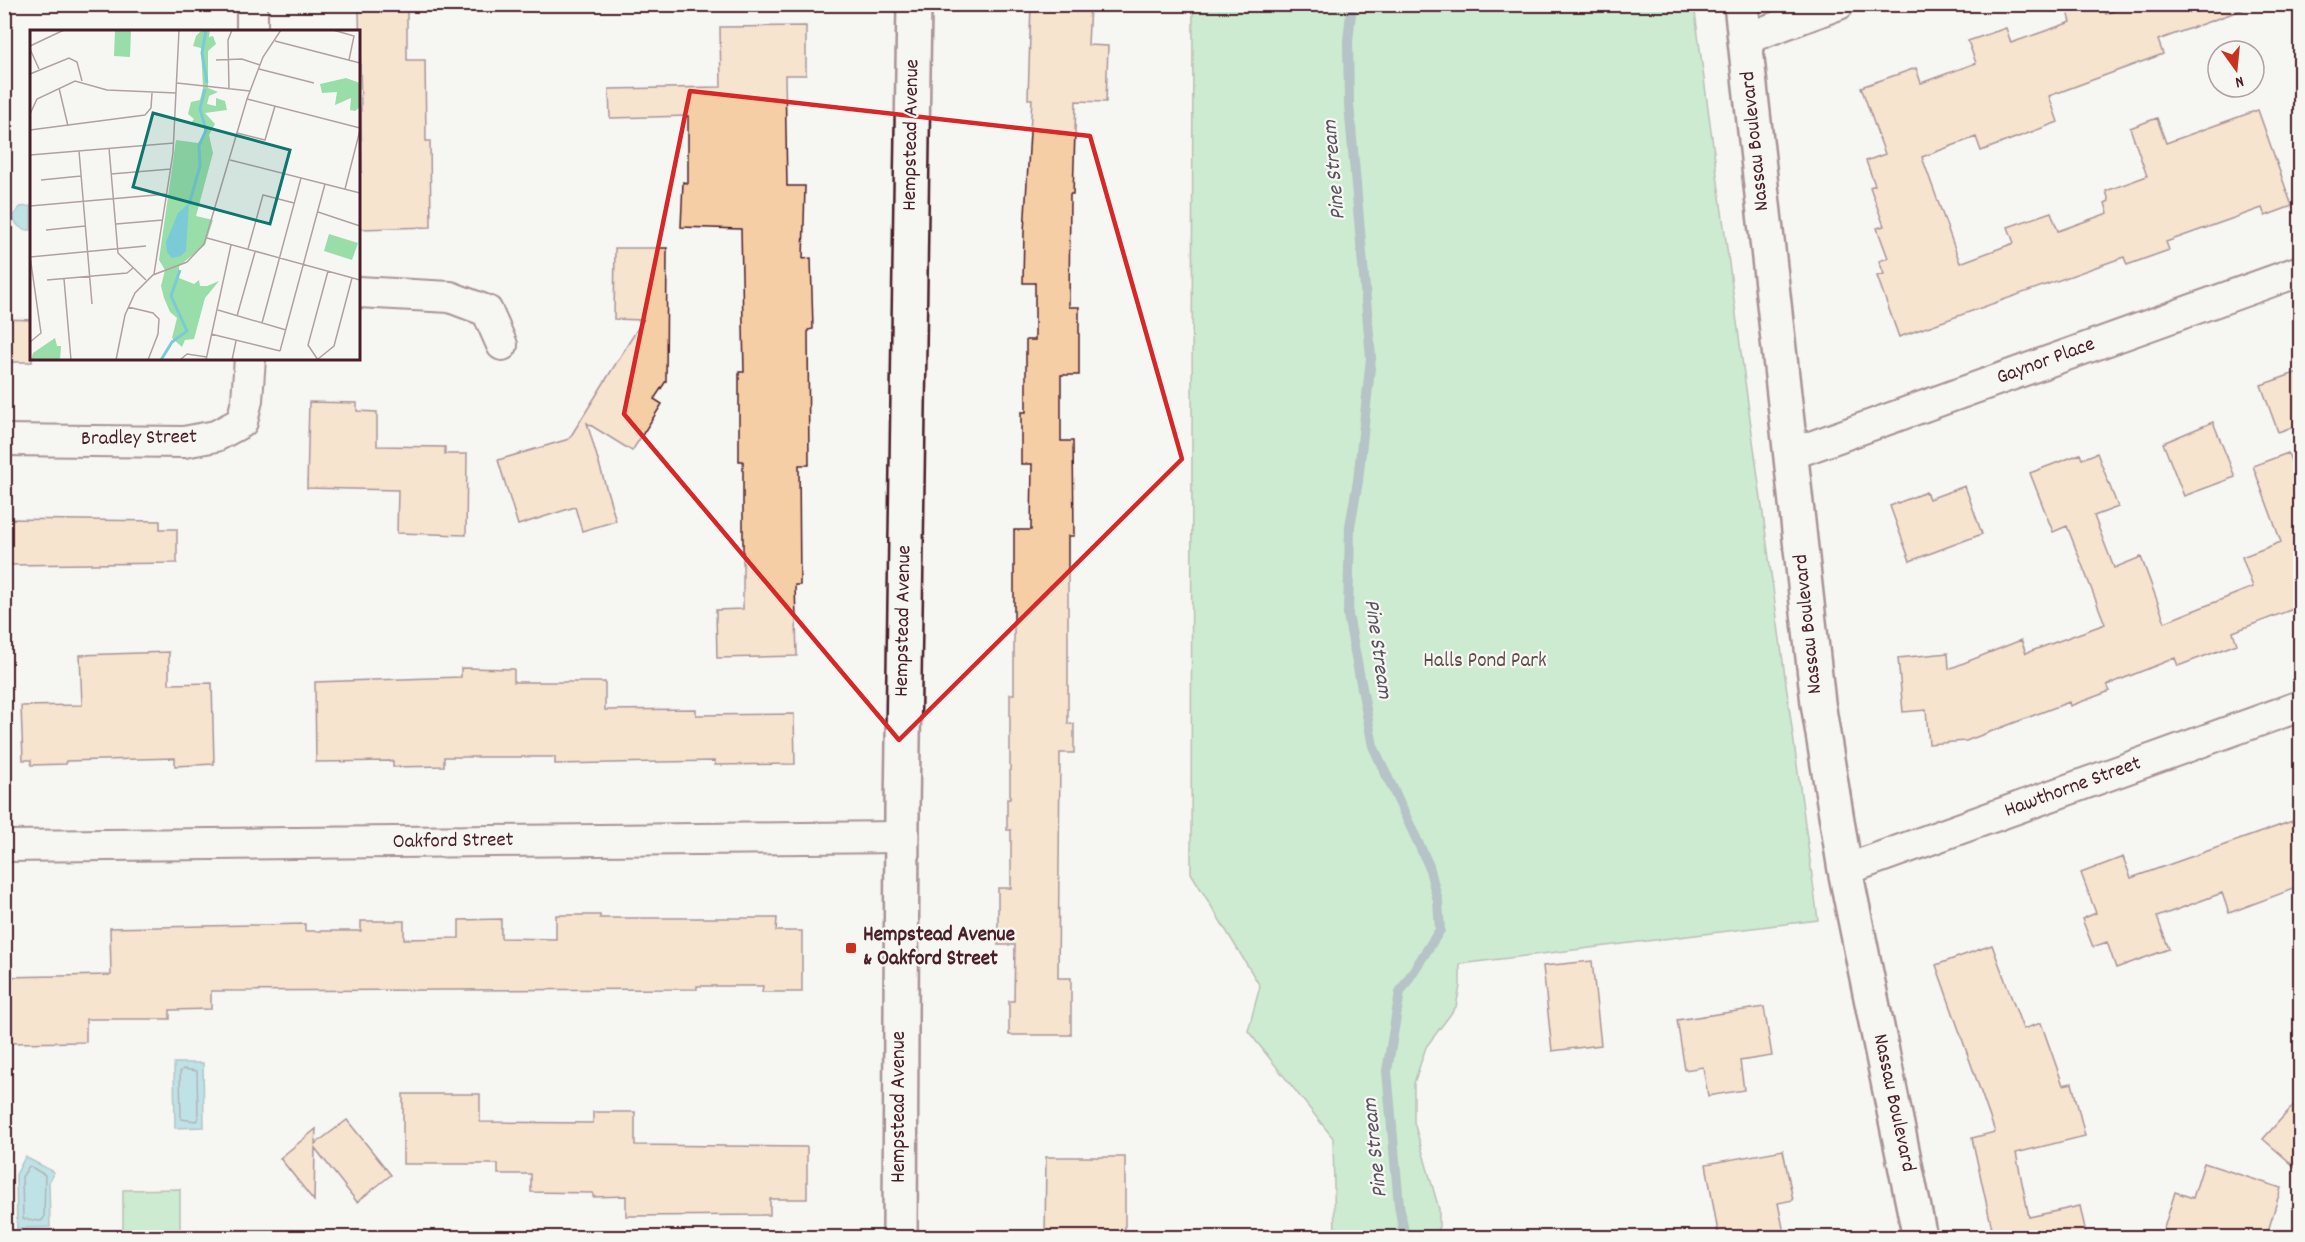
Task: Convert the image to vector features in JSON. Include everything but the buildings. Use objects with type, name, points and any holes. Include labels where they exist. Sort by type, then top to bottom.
[{"type":"main road","name":"Hempstead Avenue","points":[[900,1238],[901,837],[914,4]]},
{"type":"main road","name":"Nassau Boulevard","points":[[1741,4],[1818,703],[1845,870],[1920,1238]]},
{"type":"street","points":[[252,4],[252,30]]},
{"type":"street","points":[[1745,39],[1839,4]]},
{"type":"street","name":"Gaynor Place","points":[[1791,454],[2301,270]]},
{"type":"street","points":[[360,292],[450,297],[488,311],[502,345]]},
{"type":"street","name":"Bradley Street","points":[[4,440],[184,442],[216,436],[242,422],[248,400],[250,360]]},
{"type":"street","name":"Hawthorne Street","points":[[1845,870],[2301,706]]},
{"type":"street","name":"Oakford Street","points":[[4,846],[901,837]]},
{"type":"highlighted area","points":[[690,91],[1090,136],[1182,459],[899,740],[624,414]]},
{"type":"green space","name":"Halls Pond Park","points":[[1193,5],[1694,5],[1818,920],[1460,964],[1460,986],[1456,1007],[1426,1047],[1414,1083],[1414,1122],[1439,1209],[1439,1237],[1335,1237],[1333,1138],[1248,1031],[1260,986],[1191,873]]},
{"type":"green space","points":[[180,1189],[180,1237],[123,1237],[123,1190]]},
{"type":"water","points":[[30,206],[30,230],[19,227],[13,216],[20,207]]},
{"type":"water","points":[[174,1063],[203,1063],[204,1127],[175,1128]]},
{"type":"water","points":[[25,1157],[54,1172],[49,1182],[50,1227],[17,1228],[16,1175]]},
{"type":"waterway","name":"Pine Stream","points":[[1352,4],[1348,41],[1349,104],[1371,358],[1358,481],[1350,526],[1348,615],[1373,746],[1429,866],[1438,901],[1440,930],[1400,992],[1387,1071],[1399,1205],[1405,1238]]},
{"type":"place","name":"Hempstead Avenue & Oakford Street","points":[[851,948]]}]
